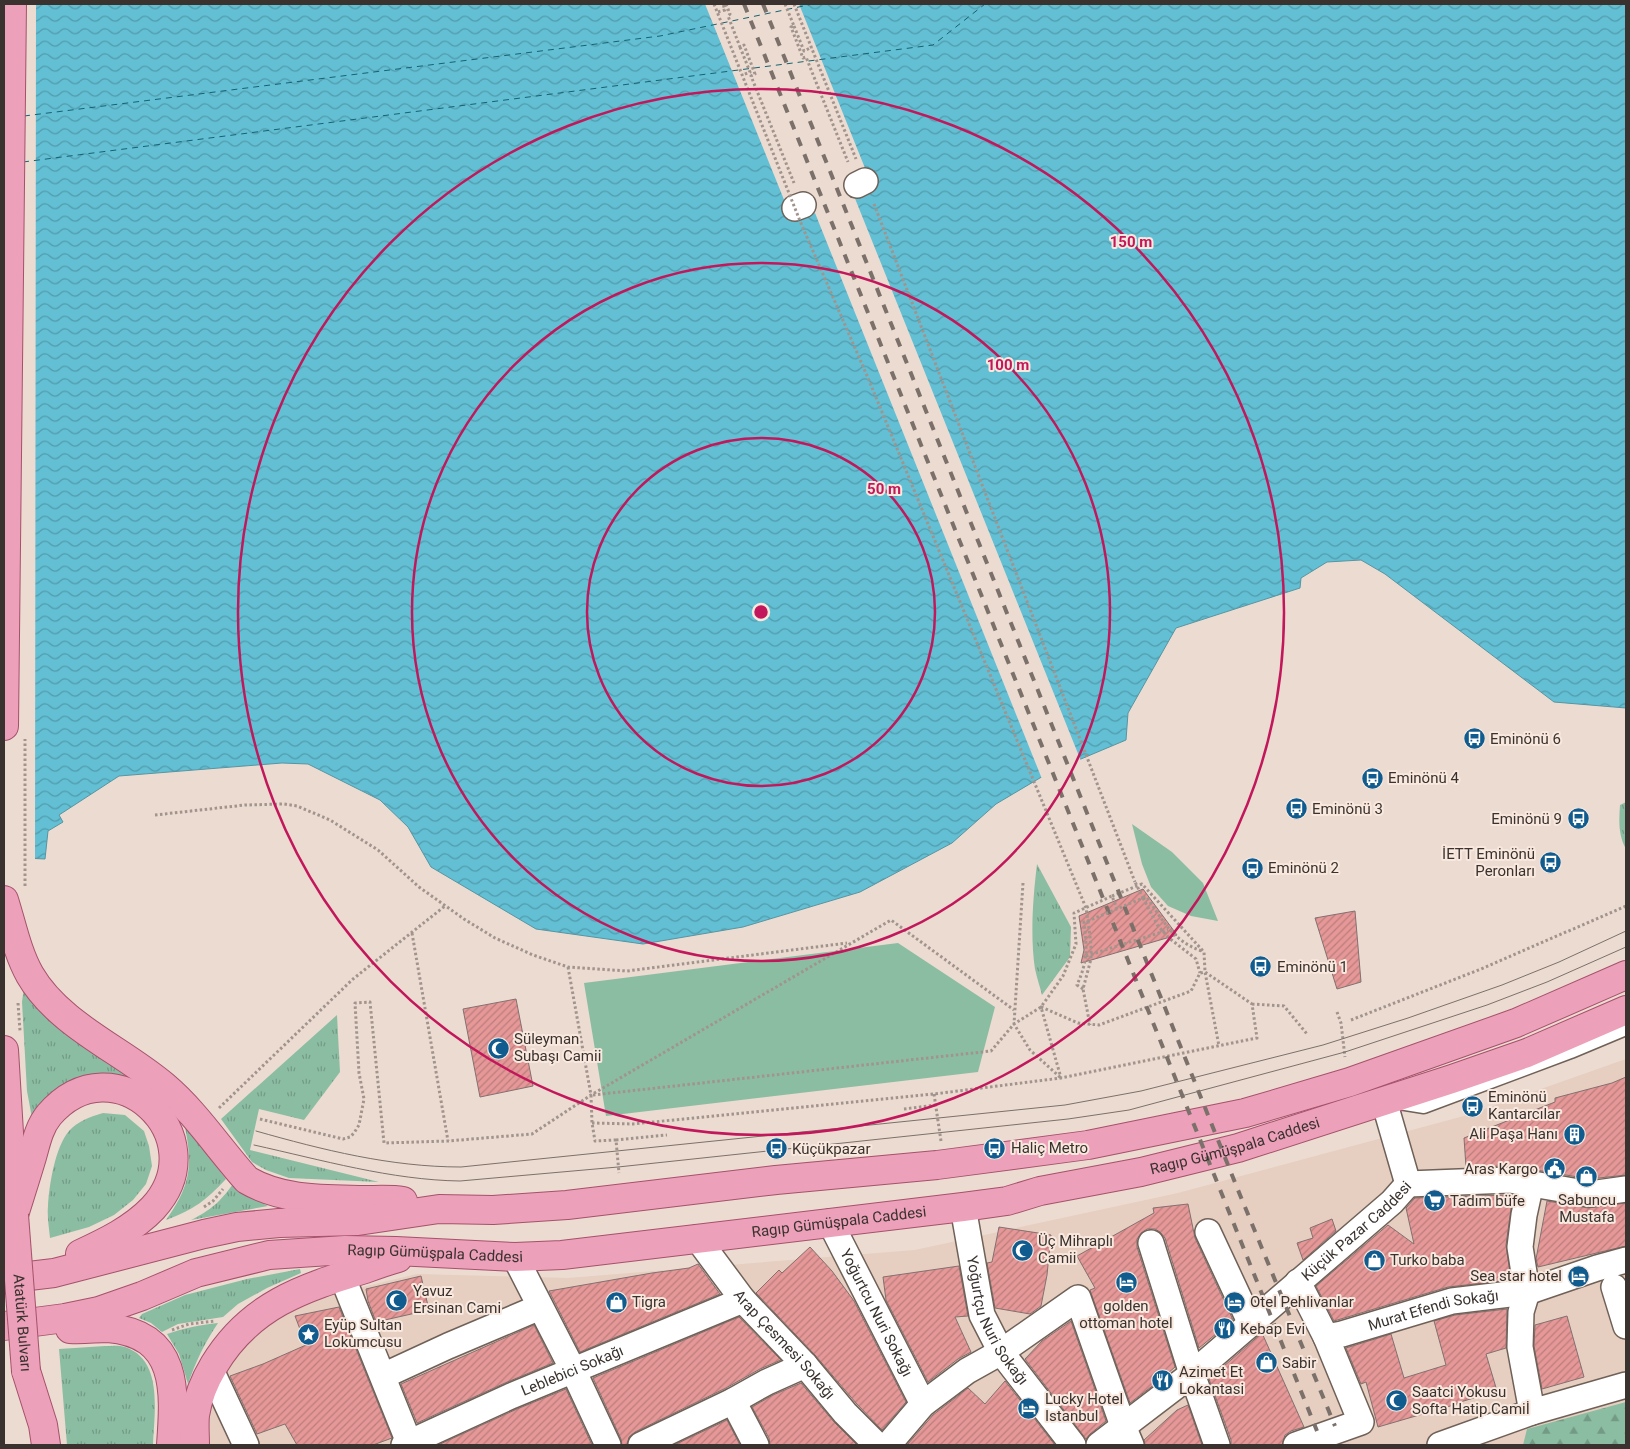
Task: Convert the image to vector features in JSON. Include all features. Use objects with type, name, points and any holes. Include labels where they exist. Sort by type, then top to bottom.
[{"type":"main road","points":[[4,726],[12,4]]},
{"type":"main road","points":[[4,900],[25,964],[48,998],[62,1012],[163,1085],[186,1106],[247,1180],[267,1189],[311,1199],[398,1200],[439,1209]]},
{"type":"main road","name":"Ragıp Gümüşpala Caddesi","points":[[4,1279],[54,1274],[237,1227],[278,1222],[358,1220],[439,1209],[493,1210],[567,1205],[748,1183],[937,1165],[1088,1144],[1245,1113],[1350,1082],[1516,1023],[1626,975]]},
{"type":"main road","name":"Ragıp Gümüşpala Caddesi","points":[[4,1326],[65,1318],[99,1311],[142,1296],[196,1273],[269,1255],[346,1250],[515,1257],[562,1255],[1007,1201],[1040,1191],[1141,1172],[1238,1148],[1452,1079],[1527,1052],[1626,1010]]},
{"type":"main road","name":"Atatürk Bulvarı","points":[[4,1050],[31,1445]]},
{"type":"main road","points":[[14,1215],[40,1130],[48,1116],[65,1100],[84,1091],[106,1088],[129,1092],[144,1101],[158,1114],[165,1126],[173,1148],[169,1181],[163,1195],[153,1208],[118,1236],[75,1256],[54,1274]]},
{"type":"main road","points":[[195,1445],[195,1416],[201,1390],[222,1351],[241,1329],[269,1307],[300,1291],[420,1252]]},
{"type":"main road","points":[[32,1323],[53,1329],[108,1328],[131,1332],[152,1344],[166,1363],[171,1378],[173,1406],[171,1445]]},
{"type":"main road","points":[[26,1372],[43,1425],[46,1445]]},
{"type":"street","name":"Küçük Pazar Caddesi","points":[[1099,1445],[1127,1436],[1192,1374],[1392,1202],[1408,1184],[1384,1102]]},
{"type":"street","points":[[1408,1184],[1510,1180],[1590,1194],[1626,1189]]},
{"type":"street","points":[[1531,1183],[1520,1247],[1527,1292],[1521,1312],[1520,1346],[1532,1412]]},
{"type":"street","name":"Yoğurtçu Nuri Sokağı","points":[[964,1207],[982,1315],[1001,1352],[1073,1445]]},
{"type":"street","name":"Yoğurtcu Nuri Sokağı","points":[[830,1222],[923,1404]]},
{"type":"street","points":[[1208,1232],[1251,1324]]},
{"type":"street","name":"Arap Çesmesi Sokağı","points":[[697,1238],[742,1300],[805,1365],[845,1413],[877,1445]]},
{"type":"street","points":[[1150,1243],[1217,1445]]},
{"type":"street","points":[[515,1257],[608,1445]]},
{"type":"street","name":"Murat Efendi Sokağı","points":[[1326,1337],[1342,1334],[1452,1301],[1527,1292],[1626,1260]]},
{"type":"street","points":[[342,1276],[383,1376],[408,1445]]},
{"type":"street","points":[[1296,1445],[1361,1422],[1326,1337],[1298,1282]]},
{"type":"street","points":[[1614,1287],[1626,1326]]},
{"type":"street","points":[[888,1445],[923,1404],[967,1371],[1001,1352],[1078,1298],[1127,1436]]},
{"type":"street","name":"Leblebici Sokağı","points":[[408,1445],[572,1370],[742,1300]]},
{"type":"street","points":[[383,1376],[540,1307]]},
{"type":"street","points":[[641,1445],[805,1365]]},
{"type":"street","points":[[211,1370],[246,1445]]},
{"type":"street","points":[[1440,1445],[1532,1412],[1626,1385]]},
{"type":"street","points":[[734,1401],[756,1445]]},
{"type":"lane","points":[[1384,1102],[1424,1107],[1571,1052],[1626,1029]]},
{"type":"path","points":[[714,4],[1086,908],[1091,956],[1083,989],[1090,1025]]},
{"type":"path","points":[[718,12],[725,10],[724,4]]},
{"type":"path","points":[[724,4],[730,14],[728,16],[750,72],[743,75]]},
{"type":"path","points":[[785,4],[804,51],[812,47]]},
{"type":"path","points":[[794,4],[812,47],[861,183],[1135,882],[1158,926],[1169,938],[1196,959],[1200,973],[1191,991],[1099,1025],[1078,1023],[1041,1006]]},
{"type":"path","points":[[794,26],[791,27],[804,58],[806,57],[861,183]]},
{"type":"path","points":[[740,46],[744,45],[755,74],[751,76],[799,207]]},
{"type":"path","points":[[155,815],[245,805],[284,804],[297,806],[330,820],[378,850],[419,887],[495,938],[532,955],[568,967],[627,972],[850,943]]},
{"type":"path","points":[[1023,883],[1014,1024],[1030,1050],[1061,1078]]},
{"type":"path","points":[[591,1095],[991,1051],[1014,1024],[1041,1006],[1063,976],[1076,944],[1074,913],[1142,884],[1204,952],[1205,972],[1219,1046]]},
{"type":"path","points":[[1112,896],[1117,909]]},
{"type":"path","points":[[1083,989],[1077,985],[1083,971],[1087,950],[1084,922],[1147,896],[1168,930],[1183,943],[1204,952]]},
{"type":"path","points":[[218,1109],[353,979],[445,906]]},
{"type":"path","points":[[1351,1020],[1481,969],[1626,906]]},
{"type":"path","points":[[260,1118],[343,1139],[350,1137],[354,1133],[360,1125],[364,1099],[360,1073],[355,1002],[370,1002],[384,1143],[448,1141],[532,1134],[591,1095],[892,920],[1014,1010]]},
{"type":"path","points":[[1086,956],[1091,956],[1168,930]]},
{"type":"path","points":[[412,933],[448,1141]]},
{"type":"path","points":[[568,967],[591,1095],[595,1142],[667,1135]]},
{"type":"path","points":[[1200,973],[1205,972],[1252,1004],[1284,1006],[1307,1034]]},
{"type":"path","points":[[592,1123],[633,1124],[934,1094],[1061,1078],[1257,1038],[1252,1004]]},
{"type":"path","points":[[1041,1006],[1061,1078]]},
{"type":"path","points":[[934,1094],[942,1143]]},
{"type":"path","points":[[904,1109],[936,1105]]},
{"type":"path","points":[[616,1140],[622,1199]]},
{"type":"shaded area","points":[[1626,1059],[1626,1445],[210,1445],[207,1405],[247,1339],[313,1299],[417,1274],[568,1278],[915,1250],[1178,1193],[1464,1116]]},
{"type":"green space","points":[[1626,802],[1626,849],[1620,833],[1619,822],[1620,805]]},
{"type":"green space","points":[[1132,824],[1172,852],[1203,883],[1218,921],[1191,916],[1168,906],[1151,887],[1142,864]]},
{"type":"green space","points":[[1037,864],[1071,927],[1070,957],[1042,995],[1035,969],[1032,930]]},
{"type":"green space","points":[[898,943],[995,1007],[978,1072],[606,1116],[584,983]]},
{"type":"green space","points":[[24,987],[136,1082],[32,1118],[27,1091],[22,1002]]},
{"type":"green space","points":[[337,1015],[340,1072],[304,1120],[259,1109],[250,1150],[379,1182],[289,1178],[266,1170],[252,1162],[221,1119]]},
{"type":"green space","points":[[103,1113],[125,1115],[144,1131],[149,1146],[152,1166],[146,1184],[133,1200],[114,1215],[89,1227],[50,1238],[49,1198],[56,1156],[69,1131],[80,1122]]},
{"type":"green space","points":[[185,1127],[226,1179],[199,1204],[166,1220],[180,1197],[188,1176],[189,1154]]},
{"type":"green space","points":[[233,1184],[246,1195],[268,1206],[191,1220],[215,1205]]},
{"type":"green space","points":[[300,1269],[301,1273],[267,1288],[238,1304],[223,1317],[178,1324],[162,1332],[151,1323],[139,1318],[142,1314],[185,1295],[247,1279]]},
{"type":"green space","points":[[218,1323],[201,1353],[188,1384],[179,1354],[167,1334],[192,1327]]},
{"type":"green space","points":[[105,1346],[125,1347],[137,1354],[146,1363],[154,1389],[153,1445],[67,1445],[59,1349]]},
{"type":"green space","points":[[1626,1402],[1626,1445],[1523,1445],[1527,1429]]},
{"type":"water","points":[[4,4],[1626,4],[1626,708],[1554,702],[1385,574],[1361,560],[1327,562],[1301,578],[1300,588],[1176,628],[1128,713],[1126,740],[1050,772],[996,804],[952,843],[860,892],[743,927],[643,944],[536,929],[431,867],[408,827],[380,800],[308,764],[282,763],[119,776],[59,815],[63,822],[48,831],[45,859],[4,857]]},
{"type":"pier","points":[[4,4],[36,4],[35,861],[4,860]]},
{"type":"pier","points":[[705,4],[799,4],[873,188],[854,196],[1081,761],[1042,779],[815,213],[793,222]]},
{"type":"building","points":[[1143,889],[1177,935],[1081,963],[1084,950],[1079,916]]},
{"type":"building","points":[[1355,911],[1361,982],[1337,989],[1315,918]]},
{"type":"building","name":"Süleyman Subaşı Camii","points":[[516,999],[533,1086],[480,1097],[463,1009]]},
{"type":"building","points":[[1626,1077],[1626,1175],[1590,1179],[1512,1166],[1466,1167],[1464,1138],[1555,1102],[1555,1098],[1612,1083]]},
{"type":"building","points":[[1510,1195],[1511,1209],[1506,1245],[1511,1280],[1448,1287],[1334,1321],[1316,1286],[1388,1225],[1414,1244],[1406,1208],[1415,1198]]},
{"type":"building","points":[[1547,1201],[1588,1208],[1626,1203],[1626,1246],[1538,1267],[1536,1259]]},
{"type":"building","points":[[1188,1204],[1195,1238],[1233,1320],[1199,1348],[1165,1238],[1155,1229],[1147,1229],[1141,1233],[1137,1239],[1137,1247],[1175,1367],[1130,1403],[1090,1290],[1095,1288],[1077,1256],[1154,1213],[1153,1208]]},
{"type":"building","points":[[1332,1219],[1336,1231],[1303,1260],[1297,1243],[1313,1238],[1310,1228]]},
{"type":"building","points":[[999,1227],[1051,1235],[1047,1275],[1041,1306],[1030,1314],[995,1308],[987,1263],[992,1262]]},
{"type":"building","points":[[810,1247],[832,1271],[854,1301],[906,1402],[882,1430],[756,1293],[779,1270],[782,1273]]},
{"type":"building","points":[[698,1264],[720,1294],[580,1352],[549,1291],[689,1268]]},
{"type":"building","points":[[959,1266],[968,1316],[955,1317],[971,1352],[958,1359],[928,1382],[886,1300],[883,1277]]},
{"type":"building","name":"Yavuz Ersinan Cami","points":[[421,1276],[429,1310],[376,1322],[368,1301],[366,1289]]},
{"type":"building","points":[[339,1307],[392,1438],[373,1445],[297,1445],[285,1424],[257,1434],[230,1376],[306,1345],[295,1316]]},
{"type":"building","points":[[1507,1309],[1506,1348],[1486,1354],[1497,1391],[1378,1427],[1366,1382],[1361,1384],[1346,1348],[1391,1334],[1404,1378],[1446,1365],[1434,1321],[1455,1315]]},
{"type":"building","points":[[1567,1316],[1584,1377],[1542,1389],[1534,1346],[1535,1325]]},
{"type":"building","points":[[739,1317],[781,1360],[635,1432],[629,1437],[627,1445],[622,1445],[593,1378]]},
{"type":"building","points":[[1071,1321],[1106,1421],[1086,1439],[1025,1359],[1042,1341]]},
{"type":"building","points":[[534,1325],[553,1363],[417,1423],[401,1384]]},
{"type":"building","points":[[1262,1333],[1304,1427],[1285,1435],[1282,1445],[1231,1445],[1231,1440],[1209,1379]]},
{"type":"building","points":[[1005,1381],[1055,1445],[907,1445],[933,1415],[968,1388],[985,1404]]},
{"type":"building","points":[[801,1383],[834,1422],[857,1445],[770,1445],[769,1438],[752,1407],[773,1395]]},
{"type":"building","points":[[566,1389],[592,1445],[438,1445],[517,1409]]},
{"type":"building","points":[[1188,1405],[1202,1445],[1145,1445],[1144,1440],[1177,1410]]},
{"type":"building","points":[[727,1420],[740,1445],[674,1445]]},
{"type":"ferry route","points":[[24,116],[660,36],[813,4]]},
{"type":"ferry route","points":[[23,162],[933,45],[985,4]]},
{"type":"tram line","points":[[256,1131],[306,1145],[383,1161],[461,1167],[1065,1105],[1141,1091],[1323,1045],[1502,985],[1559,962],[1626,931]]},
{"type":"tram line","points":[[254,1145],[382,1173],[434,1180],[460,1181],[618,1167],[1068,1119],[1129,1110],[1345,1052],[1487,1005],[1547,982],[1626,947]]},
{"type":"railway","points":[[744,4],[1317,1431]]},
{"type":"railway","points":[[763,4],[1238,1190],[1335,1426]]},
{"type":"place","name":"Eminönü 6","points":[[1474,739]]},
{"type":"place","name":"Eminönü 4","points":[[1372,778]]},
{"type":"place","name":"Eminönü 3","points":[[1296,809]]},
{"type":"place","name":"Eminönü 9","points":[[1578,819]]},
{"type":"place","name":"İETT Eminönü Peronları","points":[[1551,863]]},
{"type":"place","name":"Eminönü 2","points":[[1252,868]]},
{"type":"place","name":"Eminönü 1","points":[[1261,967]]},
{"type":"place","name":"Süleyman Subaşı Camii","points":[[498,1048]]},
{"type":"place","name":"Eminönü Kantarcılar","points":[[1472,1106]]},
{"type":"place","name":"Ali Paşa Hanı","points":[[1574,1134]]},
{"type":"place","name":"Haliç Metro","points":[[995,1148]]},
{"type":"place","name":"Küçükpazar","points":[[776,1149]]},
{"type":"place","name":"Aras Kargo","points":[[1554,1169]]},
{"type":"place","name":"Sabuncu Mustafa","points":[[1587,1177]]},
{"type":"place","name":"Tadım büfe","points":[[1434,1201]]},
{"type":"place","name":"Üç Mihraplı Camii","points":[[1022,1250]]},
{"type":"place","name":"Turko baba","points":[[1374,1260]]},
{"type":"place","name":"Sea star hotel","points":[[1578,1276]]},
{"type":"place","name":"golden ottoman hotel","points":[[1126,1283]]},
{"type":"place","name":"Yavuz Ersinan Cami","points":[[397,1300]]},
{"type":"place","name":"Tigra","points":[[616,1302]]},
{"type":"place","name":"Otel Pehlivanlar","points":[[1234,1302]]},
{"type":"place","name":"Kebap Evi","points":[[1224,1329]]},
{"type":"place","name":"Eyüp Sultan Lokumcusu","points":[[308,1334]]},
{"type":"place","name":"Sabir","points":[[1266,1363]]},
{"type":"place","name":"Azimet Et Lokantasi","points":[[1163,1381]]},
{"type":"place","name":"Saatci Yokusu Softa Hatip Camiİ","points":[[1396,1401]]},
{"type":"place","name":"Lucky Hotel Istanbul","points":[[1029,1408]]}]
